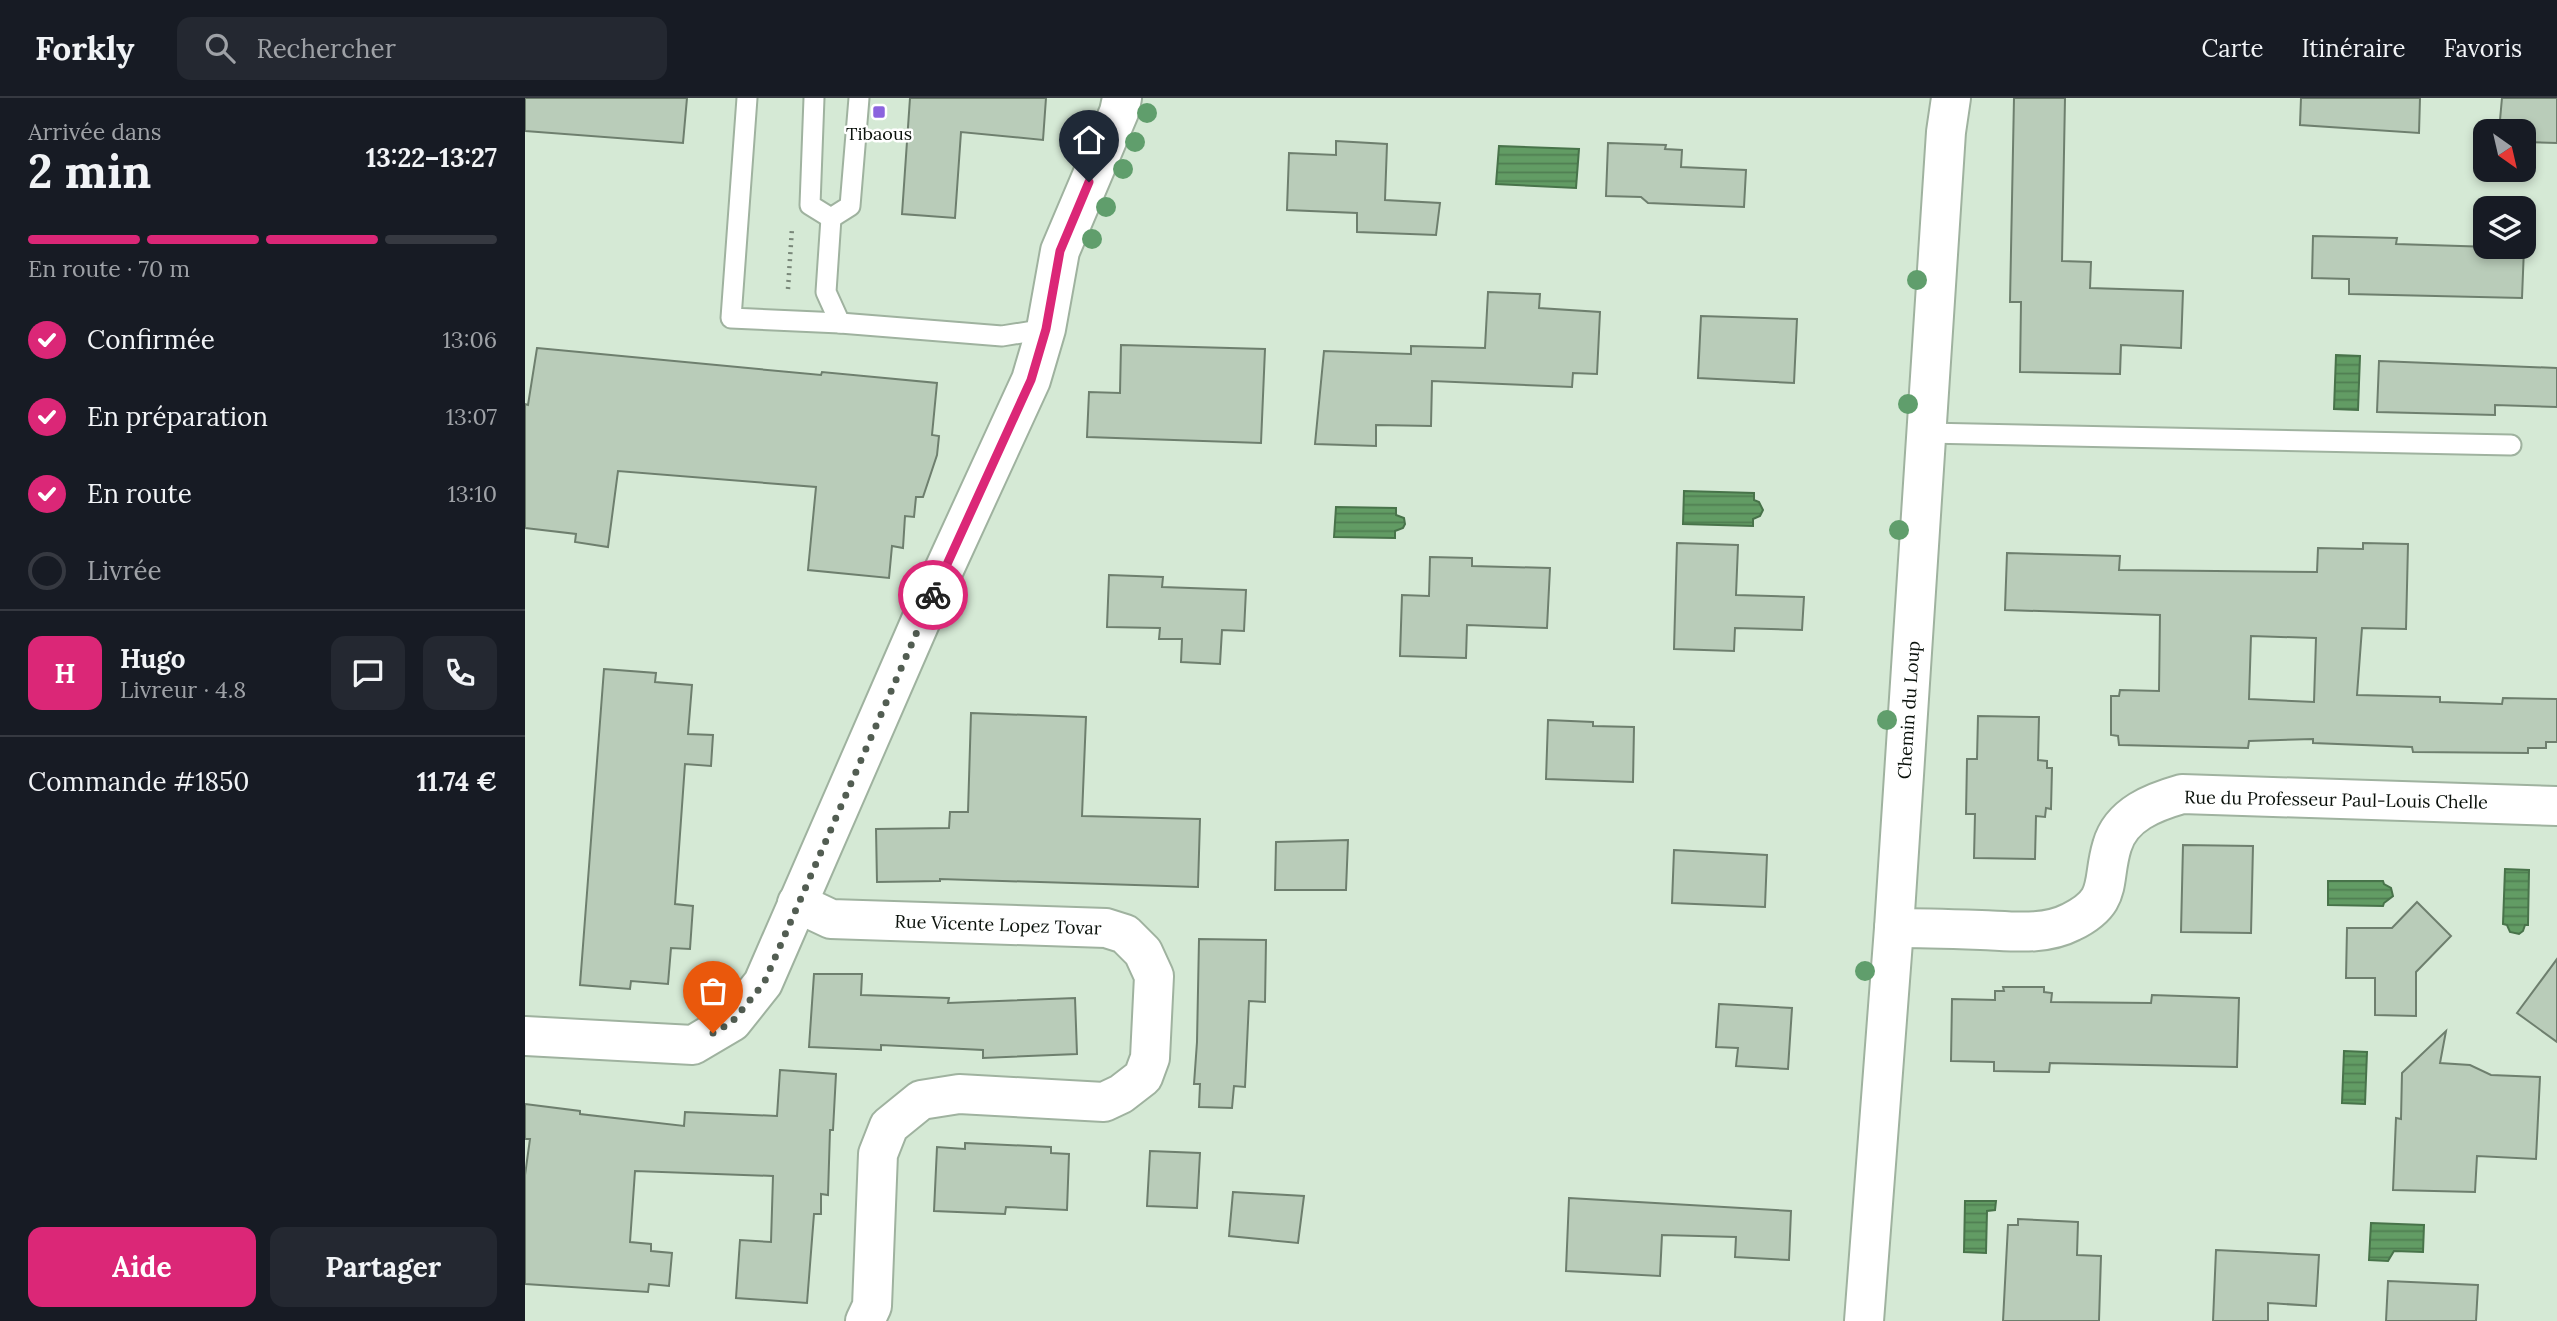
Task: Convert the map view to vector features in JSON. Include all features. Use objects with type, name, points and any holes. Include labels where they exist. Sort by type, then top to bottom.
[{"type":"street","points":[[525,1036],[693,1045],[732,1022],[764,983],[797,903],[1031,380],[1046,329],[1060,251],[1119,112],[1122,98]]},
{"type":"street","name":"Chemin du Loup","points":[[1864,1321],[1895,928],[1946,132],[1951,98]]},
{"type":"street","name":"Rue du Professeur Paul-Louis Chelle","points":[[1895,928],[2040,931],[2071,922],[2097,905],[2107,880],[2112,844],[2126,822],[2152,802],[2182,794],[2557,806]]},
{"type":"street","name":"Rue Vicente Lopez Tovar","points":[[797,903],[831,919],[1106,928],[1125,934],[1143,952],[1154,976],[1150,1058],[1143,1077],[1121,1094],[1104,1102],[959,1094],[921,1100],[889,1126],[879,1154],[871,1306],[865,1321]]},
{"type":"lane","points":[[747,98],[731,318],[840,323],[1002,336],[1046,329]]},
{"type":"lane","points":[[814,98],[810,205],[831,218]]},
{"type":"lane","points":[[831,218],[850,206],[859,98]]},
{"type":"lane","points":[[831,218],[826,292],[840,323]]},
{"type":"lane","points":[[1926,433],[2511,445]]},
{"type":"shaded area","points":[[1499,146],[1579,149],[1576,188],[1496,184]]},
{"type":"shaded area","points":[[2336,355],[2360,356],[2358,410],[2334,409]]},
{"type":"shaded area","points":[[1684,491],[1754,493],[1754,500],[1759,502],[1763,510],[1760,516],[1753,519],[1753,526],[1683,524]]},
{"type":"shaded area","points":[[1336,507],[1396,508],[1396,515],[1404,518],[1405,524],[1403,528],[1395,531],[1395,538],[1334,537]]},
{"type":"shaded area","points":[[2505,869],[2529,870],[2528,925],[2525,925],[2519,934],[2510,932],[2507,925],[2503,924]]},
{"type":"shaded area","points":[[2328,881],[2383,881],[2391,888],[2393,896],[2383,906],[2328,905]]},
{"type":"shaded area","points":[[2344,1051],[2367,1052],[2365,1104],[2342,1103]]},
{"type":"shaded area","points":[[1965,1201],[1996,1201],[1995,1210],[1987,1211],[1986,1253],[1964,1252]]},
{"type":"shaded area","points":[[2371,1223],[2424,1225],[2423,1252],[2394,1251],[2388,1261],[2369,1260]]},
{"type":"building","points":[[525,98],[687,98],[683,143],[525,131]]},
{"type":"building","points":[[910,98],[1046,98],[1043,140],[961,132],[955,218],[902,214]]},
{"type":"building","points":[[2014,98],[2065,98],[2062,261],[2091,262],[2090,288],[2183,291],[2181,348],[2121,345],[2120,374],[2020,372],[2021,302],[2010,302]]},
{"type":"building","points":[[2301,98],[2420,98],[2419,133],[2300,125]]},
{"type":"building","points":[[2502,98],[2557,98],[2557,143],[2536,142],[2536,119],[2500,119]]},
{"type":"building","points":[[1336,141],[1387,144],[1385,200],[1440,203],[1436,235],[1357,232],[1357,213],[1287,210],[1289,153],[1336,155]]},
{"type":"building","points":[[1608,143],[1666,145],[1665,149],[1682,150],[1681,167],[1746,170],[1744,207],[1648,203],[1641,197],[1606,196]]},
{"type":"building","points":[[2313,236],[2397,238],[2396,244],[2473,246],[2473,259],[2524,259],[2522,298],[2349,294],[2349,279],[2312,278]]},
{"type":"building","points":[[1488,292],[1540,294],[1539,308],[1600,312],[1597,374],[1573,373],[1572,387],[1432,381],[1431,426],[1376,425],[1376,446],[1315,444],[1324,351],[1411,354],[1411,346],[1485,348]]},
{"type":"building","points":[[1701,316],[1797,319],[1794,383],[1698,378]]},
{"type":"building","points":[[1121,345],[1265,349],[1261,443],[1087,437],[1089,392],[1120,393]]},
{"type":"building","points":[[537,348],[821,375],[822,372],[937,383],[932,435],[939,436],[937,455],[923,497],[916,497],[914,517],[905,516],[903,548],[892,546],[889,578],[808,570],[816,487],[618,471],[608,547],[575,542],[576,534],[525,528],[525,404],[528,405]]},
{"type":"building","points":[[2379,361],[2557,368],[2557,407],[2495,405],[2495,415],[2377,412]]},
{"type":"building","points":[[1677,543],[1738,545],[1736,595],[1804,597],[1802,630],[1735,628],[1734,651],[1674,649]]},
{"type":"building","points":[[2363,543],[2408,544],[2406,629],[2362,628],[2357,695],[2440,697],[2440,702],[2502,704],[2503,698],[2557,699],[2557,742],[2546,742],[2546,748],[2528,748],[2528,753],[2413,752],[2412,747],[2313,743],[2313,739],[2249,741],[2248,748],[2119,745],[2118,736],[2111,735],[2111,696],[2119,696],[2120,690],[2159,691],[2160,615],[2005,610],[2007,553],[2120,556],[2119,570],[2317,572],[2318,548],[2363,549]],"holes":[[[2251,636],[2316,638],[2314,702],[2249,699]]]},
{"type":"building","points":[[1430,557],[1472,558],[1472,566],[1550,568],[1547,628],[1467,625],[1466,658],[1400,656],[1402,595],[1429,596]]},
{"type":"building","points":[[1109,575],[1163,577],[1162,587],[1246,590],[1244,631],[1222,630],[1220,664],[1181,662],[1182,639],[1159,639],[1160,628],[1107,627]]},
{"type":"building","points":[[604,669],[656,673],[655,682],[692,685],[688,734],[713,735],[711,766],[685,764],[675,904],[693,906],[690,949],[671,948],[668,984],[631,981],[630,989],[580,985]]},
{"type":"building","points":[[971,713],[1086,717],[1082,816],[1200,819],[1198,887],[940,879],[877,882],[876,829],[949,828],[950,812],[968,812]]},
{"type":"building","points":[[1978,716],[2039,717],[2038,760],[2047,761],[2047,768],[2052,768],[2051,809],[2046,808],[2045,817],[2036,816],[2035,859],[1974,858],[1975,814],[1966,814],[1967,759],[1977,759]]},
{"type":"building","points":[[1548,720],[1593,722],[1593,726],[1634,727],[1633,782],[1546,779]]},
{"type":"building","points":[[1348,840],[1346,890],[1275,890],[1276,842]]},
{"type":"building","points":[[2183,845],[2253,846],[2251,933],[2181,932]]},
{"type":"building","points":[[1674,850],[1767,855],[1765,907],[1672,903]]},
{"type":"building","points":[[2417,902],[2451,936],[2416,972],[2416,1016],[2375,1015],[2375,978],[2346,978],[2347,928],[2392,928]]},
{"type":"building","points":[[1199,939],[1266,940],[1265,1002],[1249,1001],[1245,1087],[1234,1086],[1232,1108],[1199,1107],[1200,1084],[1194,1084]]},
{"type":"building","points":[[2557,959],[2557,1042],[2517,1013]]},
{"type":"building","points":[[814,974],[862,974],[861,995],[949,998],[948,1003],[1075,998],[1077,1054],[983,1058],[983,1050],[881,1045],[881,1050],[809,1047]]},
{"type":"building","points":[[2003,987],[2044,987],[2044,992],[2052,993],[2051,1002],[2151,1003],[2152,995],[2239,998],[2237,1067],[2050,1063],[2049,1072],[1994,1071],[1994,1062],[1951,1061],[1952,999],[1995,1000],[1995,991],[2004,991]]},
{"type":"building","points":[[1719,1004],[1792,1008],[1788,1069],[1736,1066],[1738,1048],[1716,1047]]},
{"type":"building","points":[[2446,1031],[2440,1063],[2470,1065],[2491,1075],[2540,1077],[2536,1159],[2477,1156],[2475,1192],[2393,1190],[2396,1118],[2401,1119],[2402,1073]]},
{"type":"building","points":[[780,1070],[836,1074],[833,1130],[830,1130],[828,1195],[821,1194],[821,1214],[814,1214],[807,1303],[736,1298],[740,1240],[771,1242],[773,1176],[635,1171],[630,1242],[651,1244],[651,1251],[672,1253],[669,1286],[649,1284],[648,1292],[525,1284],[525,1175],[530,1139],[525,1139],[525,1104],[580,1111],[580,1114],[684,1126],[685,1112],[777,1116]]},
{"type":"building","points":[[965,1143],[1051,1147],[1051,1153],[1069,1154],[1067,1210],[1006,1207],[1005,1214],[934,1211],[937,1147],[965,1149]]},
{"type":"building","points":[[1150,1151],[1200,1153],[1197,1208],[1147,1206]]},
{"type":"building","points":[[1233,1192],[1304,1196],[1298,1243],[1229,1236]]},
{"type":"building","points":[[1569,1198],[1791,1211],[1789,1260],[1735,1257],[1736,1237],[1662,1235],[1660,1276],[1566,1271]]},
{"type":"building","points":[[2018,1219],[2078,1222],[2077,1255],[2101,1256],[2099,1321],[2003,1321],[2008,1225],[2018,1225]]},
{"type":"building","points":[[2216,1250],[2319,1255],[2316,1306],[2268,1303],[2268,1321],[2213,1321]]},
{"type":"building","points":[[2388,1281],[2478,1285],[2476,1321],[2386,1321]]},
{"type":"way so far","points":[[713,1033],[732,1022],[764,983],[933,595]]},
{"type":"place","name":"Tibaous","points":[[879,112]]},
{"type":"route","points":[[933,595],[1031,380],[1046,329],[1060,251],[1089,182]]}]
